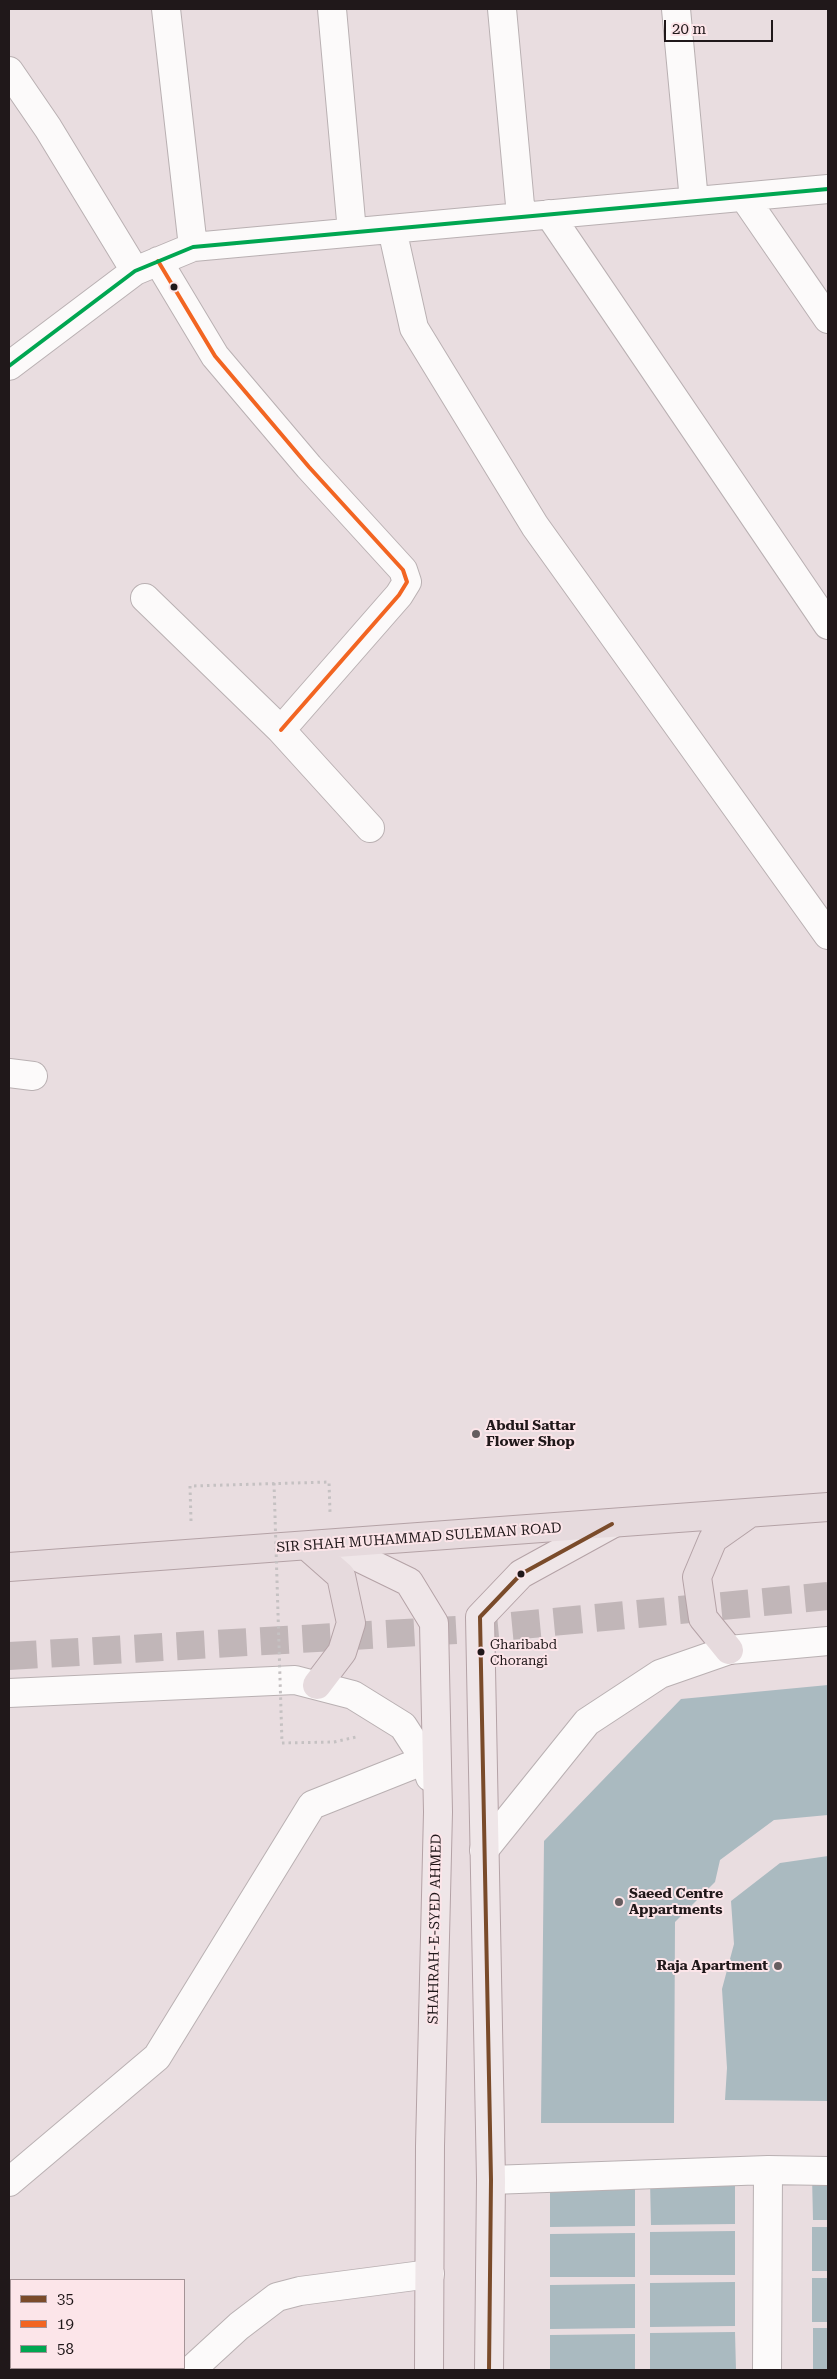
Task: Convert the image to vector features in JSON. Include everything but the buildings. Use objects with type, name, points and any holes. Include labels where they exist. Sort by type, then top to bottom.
[{"type":"highway","name":"SIR SHAH MUHAMMAD SULEMAN ROAD","points":[[9,1567],[747,1515],[828,1507]]},
{"type":"highway","points":[[729,1650],[703,1618],[697,1577],[713,1538],[747,1515]]},
{"type":"highway","points":[[317,1684],[342,1652],[351,1623],[341,1576],[319,1545]]},
{"type":"main road","points":[[489,2370],[492,2180],[480,1617],[521,1574],[612,1524]]},
{"type":"main road","name":"SHAHRAH-E-SYED AHMED","points":[[319,1545],[408,1582],[434,1623],[438,1812],[430,2146],[429,2370]]},
{"type":"street","points":[[166,9],[193,247]]},
{"type":"street","points":[[332,9],[352,232]]},
{"type":"street","points":[[502,9],[521,216]]},
{"type":"street","points":[[676,9],[694,201]]},
{"type":"street","points":[[9,71],[147,266],[215,356],[309,467],[403,570],[407,582],[399,595],[281,730]]},
{"type":"street","points":[[9,366],[147,266],[193,247],[828,189]]},
{"type":"street","points":[[744,197],[828,319]]},
{"type":"street","points":[[549,214],[828,625]]},
{"type":"street","points":[[392,229],[414,328],[525,509],[828,935]]},
{"type":"street","points":[[145,598],[281,730],[370,828]]},
{"type":"street","points":[[484,1850],[586,1722],[660,1674],[729,1650],[828,1641]]},
{"type":"street","points":[[9,1694],[276,1680],[295,1680],[317,1684],[353,1695],[403,1726],[425,1760],[438,1812]]},
{"type":"street","points":[[9,2182],[157,2057],[312,1805],[425,1760]]},
{"type":"street","points":[[767,2370],[768,2170]]},
{"type":"street","points":[[492,2180],[768,2170],[828,2170]]},
{"type":"street","points":[[191,2370],[239,2326],[278,2297],[300,2291],[430,2274]]},
{"type":"path","points":[[190,1486],[329,1482]]},
{"type":"path","points":[[274,1483],[282,1744],[334,1742]]},
{"type":"tunnel","points":[[9,1656],[489,1628],[828,1596]]},
{"type":"transit line","name":"58","points":[[9,366],[135,271],[193,247],[828,189]]},
{"type":"transit line","name":"19","points":[[158,261],[215,356],[309,467],[403,570],[407,582],[399,595],[281,730]]},
{"type":"transit line","name":"35","points":[[489,2370],[491,2180],[480,1617],[521,1574],[612,1524]]},
{"type":"place","name":"Abdul Sattar Flower Shop","points":[[476,1434]]},
{"type":"place","name":"Gharibabd Chorangi","points":[[481,1652]]},
{"type":"place","name":"Saeed Centre Appartments","points":[[619,1902]]},
{"type":"place","name":"Raja Apartment","points":[[778,1966]]}]
